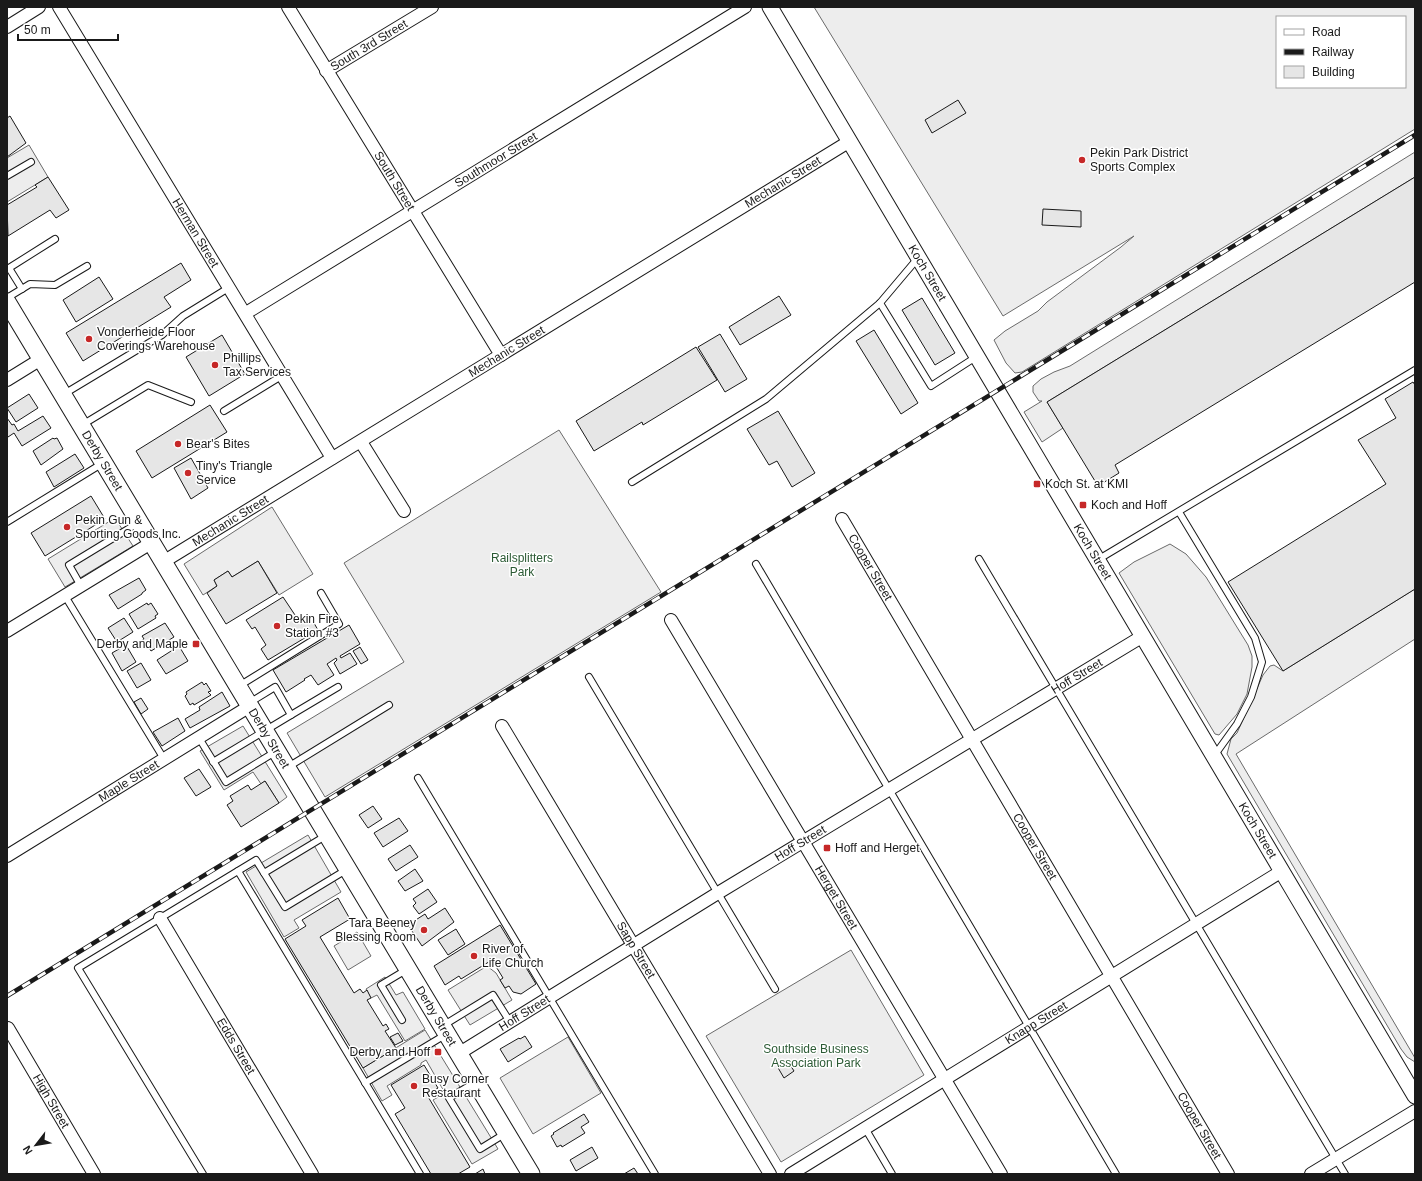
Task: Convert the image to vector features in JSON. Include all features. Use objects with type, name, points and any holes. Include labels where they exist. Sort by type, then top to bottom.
[{"type":"main road","name":"Derby Street","points":[[7,302],[531,1174]]},
{"type":"street","points":[[7,27],[39,7]]},
{"type":"street","name":"Herman Street","points":[[59,7],[246,313],[332,458]]},
{"type":"street","name":"South Street","points":[[288,7],[501,355]]},
{"type":"street","name":"South 3rd Street","points":[[326,71],[432,7]]},
{"type":"street","name":"Southmoor Street","points":[[246,313],[745,7]]},
{"type":"street","name":"Koch Street","points":[[770,7],[1282,871],[1413,1088]]},
{"type":"street","name":"Mechanic Street","points":[[163,562],[850,141]]},
{"type":"street","points":[[7,380],[41,358]]},
{"type":"street","points":[[361,442],[404,511]]},
{"type":"street","name":"Cooper Street","points":[[842,518],[1228,1174]]},
{"type":"street","points":[[7,631],[151,543]]},
{"type":"street","name":"Herget Street","points":[[672,620],[1002,1174]]},
{"type":"street","name":"Hoff Street","points":[[458,1054],[804,841],[1143,636]]},
{"type":"street","name":"Maple Street","points":[[7,856],[199,738],[249,705]]},
{"type":"street","name":"Sapp Street","points":[[502,726],[770,1174]]},
{"type":"street","name":"Knapp Street","points":[[791,1174],[1028,1026],[1282,871]]},
{"type":"street","name":"Edds Street","points":[[160,918],[312,1174]]},
{"type":"street","name":"High Street","points":[[8,1028],[94,1174]]},
{"type":"street","points":[[1311,1174],[1335,1158],[1415,1112]]},
{"type":"lane","points":[[7,176],[31,162]]},
{"type":"lane","points":[[22,289],[9,268],[55,239]]},
{"type":"lane","points":[[632,482],[766,399],[880,303],[919,257]]},
{"type":"lane","points":[[7,298],[30,284],[55,285],[87,266]]},
{"type":"lane","points":[[62,394],[162,335],[182,316],[230,287]]},
{"type":"lane","points":[[880,303],[931,386],[978,356]]},
{"type":"lane","points":[[1099,560],[1415,370]]},
{"type":"lane","points":[[224,411],[284,376]]},
{"type":"lane","points":[[81,425],[148,385],[191,402]]},
{"type":"lane","points":[[7,522],[103,463]]},
{"type":"lane","points":[[1179,512],[1255,638],[1262,662],[1251,696],[1237,724],[1214,756]]},
{"type":"lane","points":[[81,586],[69,565],[139,523]]},
{"type":"lane","points":[[979,559],[1345,1174]]},
{"type":"lane","points":[[756,564],[1116,1174]]},
{"type":"lane","points":[[238,686],[339,624],[321,593]]},
{"type":"lane","points":[[65,596],[164,759]]},
{"type":"lane","points":[[589,677],[775,989]]},
{"type":"lane","points":[[214,762],[338,687]]},
{"type":"lane","points":[[249,705],[274,688],[291,715]]},
{"type":"lane","points":[[286,768],[389,705]]},
{"type":"lane","points":[[199,738],[226,782],[276,751]]},
{"type":"lane","points":[[418,778],[655,1174]]},
{"type":"lane","points":[[264,873],[327,835]]},
{"type":"lane","points":[[202,1174],[78,968],[256,860],[285,907],[348,869]]},
{"type":"lane","points":[[238,871],[420,1174]]},
{"type":"lane","points":[[402,1020],[381,985],[407,969]]},
{"type":"lane","points":[[365,1083],[493,995],[510,1022]]},
{"type":"lane","points":[[475,1082],[449,1098],[480,1149],[506,1133]]},
{"type":"lane","points":[[866,1128],[892,1174]]},
{"type":"shaded area","name":"Pekin Park District Sports Complex","points":[[814,7],[1415,7],[1415,129],[1022,372],[1015,373],[1006,363],[994,340],[1005,331],[1038,311],[1047,302],[1134,236],[1003,316]]},
{"type":"shaded area","points":[[29,145],[48,177],[7,202],[7,158]]},
{"type":"shaded area","points":[[1415,152],[1415,177],[1047,402],[1063,428],[1042,442],[1024,412],[1042,401],[1039,401],[1033,392],[1033,386],[1041,379],[1070,366]]},
{"type":"shaded area","name":"Railsplitters Park","points":[[559,430],[661,592],[325,797],[287,733],[404,662],[344,563]]},
{"type":"shaded area","points":[[272,507],[313,574],[279,595],[258,561],[232,577],[228,571],[214,580],[217,586],[203,595],[184,564]]},
{"type":"shaded area","points":[[115,518],[133,546],[65,587],[48,559]]},
{"type":"shaded area","points":[[1170,544],[1186,554],[1206,577],[1248,645],[1252,656],[1252,667],[1247,694],[1237,714],[1219,735],[1215,734],[1119,573],[1134,562]]},
{"type":"shaded area","points":[[1415,589],[1415,639],[1236,754],[1415,1058],[1415,1062],[1407,1057],[1401,1049],[1227,754],[1231,739],[1237,733],[1263,675],[1270,666],[1274,665],[1283,671]]},
{"type":"shaded area","points":[[243,726],[287,797],[279,803],[265,781],[261,784],[253,772],[224,790],[200,751]]},
{"type":"shaded area","points":[[308,835],[341,892],[294,920],[299,928],[284,937],[246,872]]},
{"type":"shaded area","points":[[357,932],[371,956],[348,970],[334,946]]},
{"type":"shaded area","name":"Southside Business Association Park","points":[[851,950],[924,1075],[781,1162],[706,1036]]},
{"type":"shaded area","points":[[487,966],[496,973],[512,1000],[470,1025],[448,990]]},
{"type":"shaded area","points":[[385,977],[396,995],[403,992],[425,1029],[405,1041],[377,995],[371,998],[366,989]]},
{"type":"shaded area","points":[[425,1030],[498,1149],[472,1164],[433,1100],[445,1093],[426,1060],[421,1063],[421,1065],[387,1086],[392,1095],[382,1101],[363,1068]]},
{"type":"shaded area","points":[[568,1037],[601,1093],[533,1134],[500,1078]]},
{"type":"building","points":[[958,100],[966,113],[932,133],[925,120]]},
{"type":"building","points":[[10,116],[26,143],[7,157],[7,118]]},
{"type":"building","points":[[48,177],[69,210],[56,218],[50,210],[8,236],[7,205],[37,187],[35,185]]},
{"type":"building","points":[[1415,177],[1415,282],[1115,465],[1119,473],[1098,486],[1047,402]]},
{"type":"building","points":[[1043,209],[1081,211],[1081,227],[1042,225]]},
{"type":"building","points":[[181,263],[191,280],[164,297],[171,307],[83,361],[66,333]]},
{"type":"building","points":[[99,277],[113,299],[76,322],[63,300]]},
{"type":"building","points":[[779,296],[791,315],[740,345],[729,327]]},
{"type":"building","points":[[922,298],[955,353],[935,365],[902,310]]},
{"type":"building","points":[[874,330],[918,403],[901,414],[856,341]]},
{"type":"building","points":[[720,334],[747,379],[725,392],[698,347]]},
{"type":"building","points":[[222,335],[245,374],[209,396],[186,357]]},
{"type":"building","points":[[696,347],[717,380],[643,425],[642,422],[594,451],[576,421]]},
{"type":"building","points":[[1413,382],[1415,385],[1415,589],[1283,671],[1228,582],[1386,484],[1358,440],[1396,418],[1385,399]]},
{"type":"building","points":[[29,394],[38,408],[16,422],[7,408]]},
{"type":"building","points":[[210,405],[227,432],[152,478],[136,451]]},
{"type":"building","points":[[778,411],[815,473],[792,487],[777,461],[769,465],[747,429]]},
{"type":"building","points":[[43,416],[51,428],[22,446],[14,433],[8,437],[7,418],[12,425],[14,424],[18,431]]},
{"type":"building","points":[[53,438],[57,438],[63,449],[41,465],[33,451]]},
{"type":"building","points":[[75,454],[84,468],[54,487],[46,472]]},
{"type":"building","points":[[191,458],[208,488],[191,499],[174,468]]},
{"type":"building","points":[[91,496],[105,519],[45,556],[31,533]]},
{"type":"building","points":[[258,561],[277,593],[226,624],[207,593],[217,586],[214,580],[228,571],[232,577]]},
{"type":"building","points":[[139,578],[146,590],[118,609],[109,595]]},
{"type":"building","points":[[283,597],[301,624],[311,618],[318,630],[268,660],[261,649],[266,645],[255,627],[252,629],[246,620]]},
{"type":"building","points":[[147,603],[148,605],[151,603],[158,614],[155,616],[156,618],[138,629],[129,614]]},
{"type":"building","points":[[124,618],[133,632],[117,642],[108,628]]},
{"type":"building","points":[[165,623],[174,637],[151,651],[148,646],[144,648],[140,642],[144,639],[142,636]]},
{"type":"building","points":[[349,625],[360,644],[340,656],[341,658],[350,653],[357,664],[340,674],[334,663],[337,660],[336,658],[327,664],[334,675],[318,685],[311,675],[286,692],[273,670]]},
{"type":"building","points":[[126,645],[136,662],[122,671],[112,653]]},
{"type":"building","points":[[179,646],[188,661],[166,674],[157,660]]},
{"type":"building","points":[[360,647],[368,660],[361,664],[353,651]]},
{"type":"building","points":[[141,663],[151,680],[137,688],[127,671]]},
{"type":"building","points":[[202,682],[204,685],[206,683],[211,691],[208,692],[211,695],[194,705],[193,703],[190,705],[185,696],[187,694],[186,692]]},
{"type":"building","points":[[222,692],[230,706],[190,728],[185,719],[200,710],[199,707]]},
{"type":"building","points":[[141,698],[148,709],[141,714],[134,702]]},
{"type":"building","points":[[178,718],[185,731],[162,746],[153,732]]},
{"type":"building","points":[[199,769],[211,787],[196,796],[184,778]]},
{"type":"building","points":[[265,781],[279,803],[241,827],[227,805],[233,801],[230,796],[248,785],[251,790]]},
{"type":"building","points":[[373,806],[382,819],[368,828],[359,815]]},
{"type":"building","points":[[399,818],[408,831],[383,847],[374,833]]},
{"type":"building","points":[[410,845],[418,857],[396,871],[388,859]]},
{"type":"building","points":[[415,869],[423,881],[405,891],[398,881]]},
{"type":"building","points":[[428,889],[437,902],[419,914],[413,906],[416,903],[413,899]]},
{"type":"building","points":[[338,898],[350,919],[320,937],[354,993],[360,989],[363,993],[367,990],[371,998],[367,1000],[383,1026],[386,1024],[389,1029],[385,1031],[396,1048],[363,1068],[285,939],[306,926],[302,920]]},
{"type":"building","points":[[445,908],[454,922],[422,946],[408,925],[425,914],[428,919]]},
{"type":"building","points":[[500,925],[536,984],[521,994],[513,992],[509,986],[505,988],[500,980],[503,978],[492,960],[461,979],[459,976],[445,985],[434,966]]},
{"type":"building","points":[[456,929],[465,944],[448,955],[438,940]]},
{"type":"building","points":[[398,1033],[403,1041],[395,1045],[390,1037]]},
{"type":"building","points":[[525,1036],[532,1047],[508,1062],[500,1049]]},
{"type":"building","points":[[787,1060],[794,1071],[784,1078],[777,1066]]},
{"type":"building","points":[[424,1065],[438,1088],[427,1095],[470,1167],[458,1174],[431,1174],[395,1114],[405,1108],[391,1085]]},
{"type":"building","points":[[584,1114],[589,1122],[581,1127],[585,1133],[562,1147],[561,1145],[557,1147],[551,1136],[554,1134],[553,1133]]},
{"type":"building","points":[[592,1147],[598,1158],[576,1171],[570,1160]]},
{"type":"building","points":[[634,1168],[638,1174],[624,1174]]},
{"type":"building","points":[[483,1169],[485,1174],[475,1174]]},
{"type":"railway","points":[[7,996],[1415,135]]},
{"type":"place","name":"Pekin Park District Sports Complex","points":[[1082,160]]},
{"type":"place","name":"Vonderheide Floor Coverings Warehouse","points":[[89,339]]},
{"type":"place","name":"Phillips Tax Services","points":[[215,365]]},
{"type":"place","name":"Bear's Bites","points":[[178,444]]},
{"type":"place","name":"Tiny's Triangle Service","points":[[188,473]]},
{"type":"place","name":"Koch St. at KMI","points":[[1037,484]]},
{"type":"place","name":"Koch and Hoff","points":[[1083,505]]},
{"type":"place","name":"Pekin Gun & Sporting Goods Inc.","points":[[67,527]]},
{"type":"place","name":"Pekin Fire Station #3","points":[[277,626]]},
{"type":"place","name":"Derby and Maple","points":[[196,644]]},
{"type":"place","name":"Hoff and Herget","points":[[827,848]]},
{"type":"place","name":"Tara Beeney Blessing Room","points":[[424,930]]},
{"type":"place","name":"River of Life Church","points":[[474,956]]},
{"type":"place","name":"Derby and Hoff","points":[[438,1052]]},
{"type":"place","name":"Busy Corner Restaurant","points":[[414,1086]]}]
